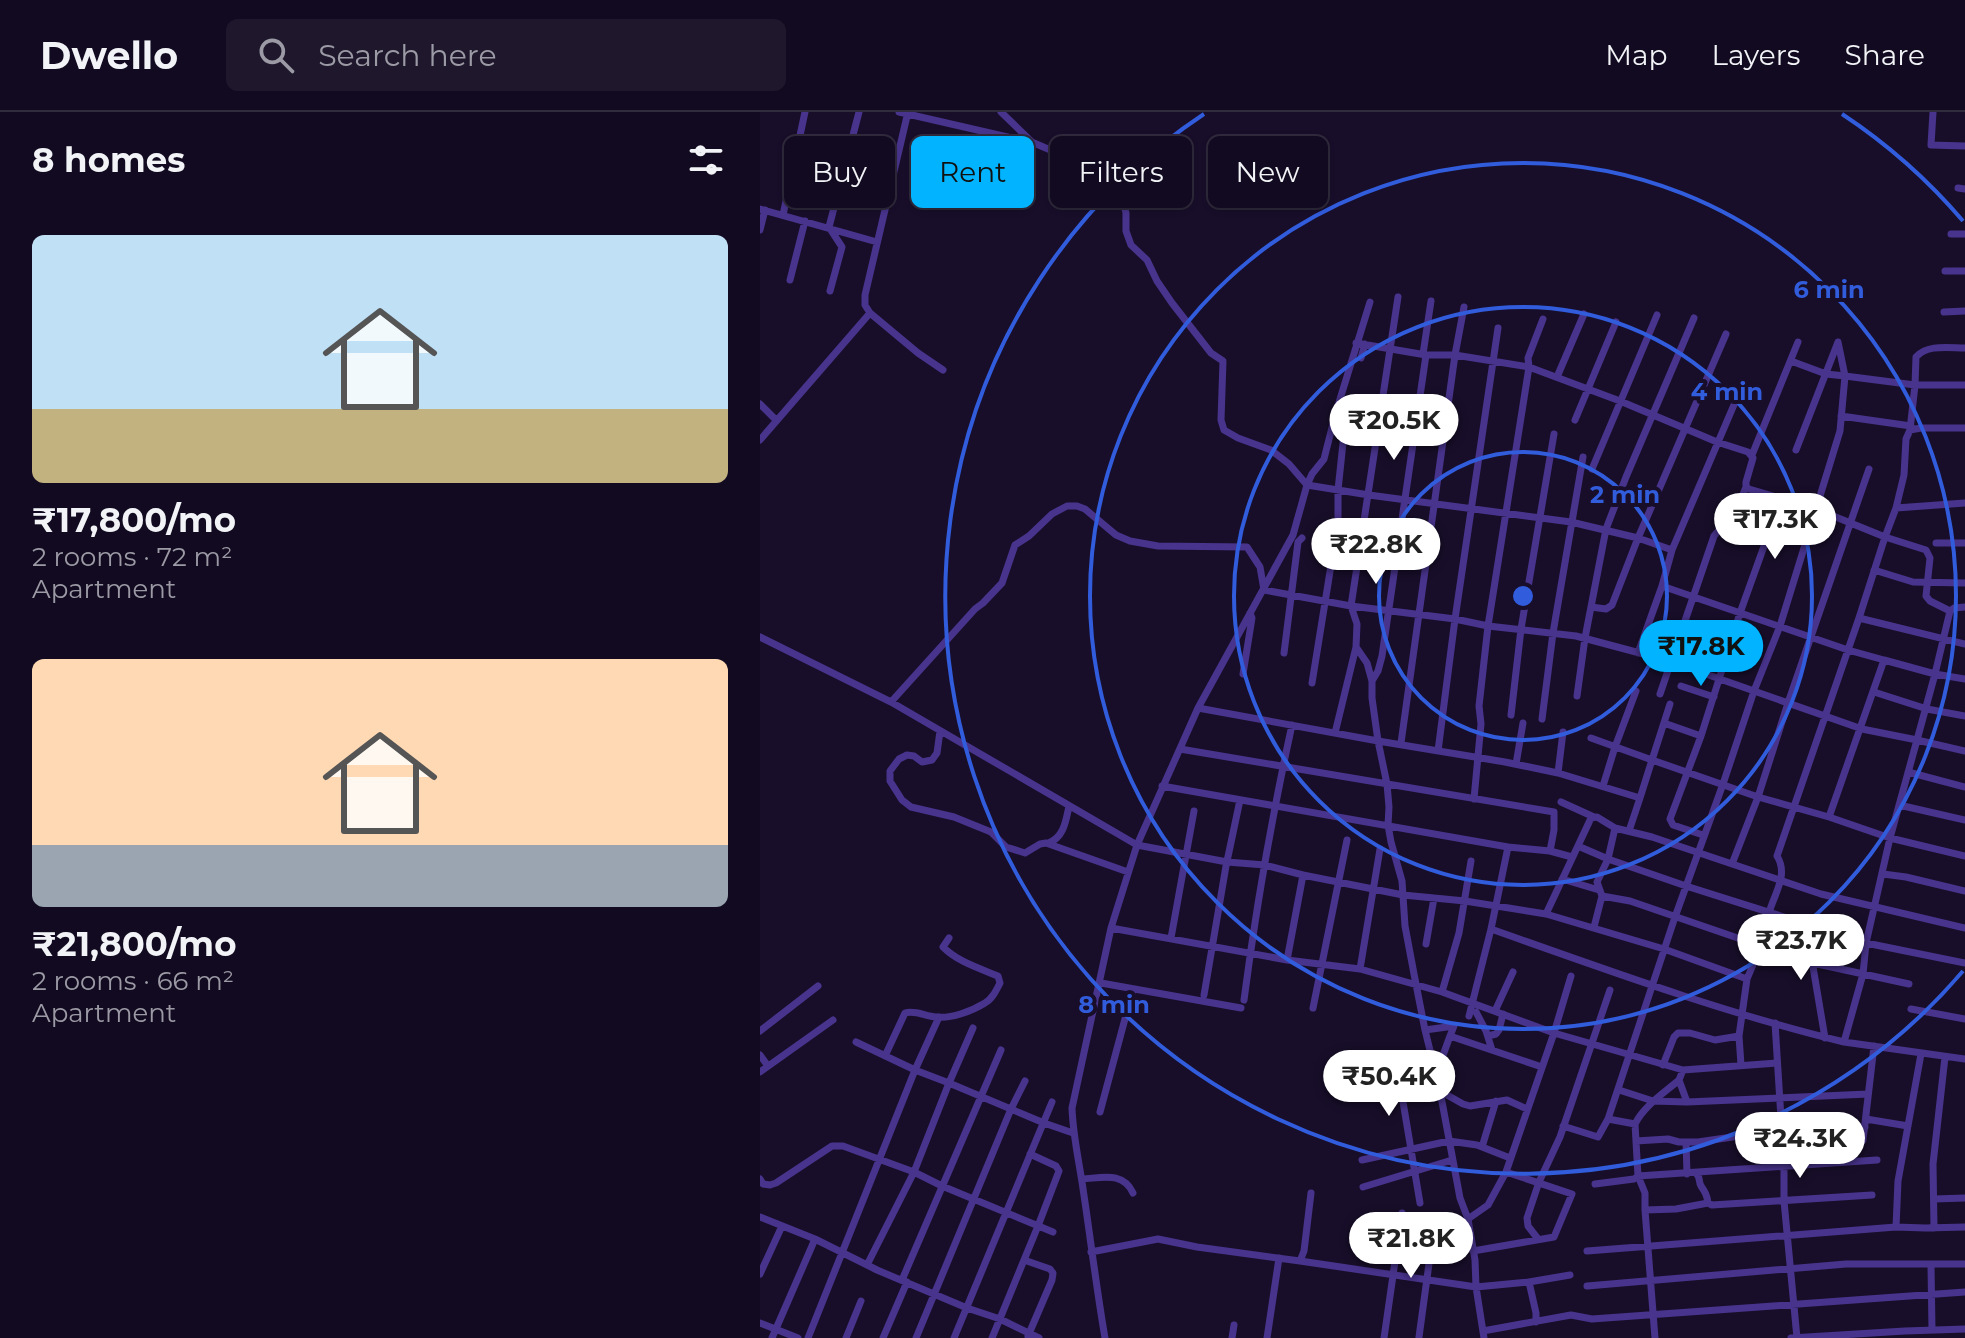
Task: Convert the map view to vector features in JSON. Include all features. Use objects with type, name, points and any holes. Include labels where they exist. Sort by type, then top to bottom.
[{"type":"street","points":[[783,215],[805,112]]},
{"type":"street","points":[[842,247],[829,227],[859,112]]},
{"type":"street","points":[[945,123],[949,112]]},
{"type":"street","points":[[1001,112],[1027,136]]},
{"type":"street","points":[[1933,112],[1931,145],[1965,146]]},
{"type":"street","points":[[943,370],[870,313],[865,305],[905,113],[1003,136]]},
{"type":"street","points":[[1034,143],[1055,152],[1078,169],[1089,169],[1119,185],[1131,245],[1147,260],[1172,303],[1211,353],[1223,361],[1221,420],[1224,430],[1271,450],[1289,464],[1307,485],[1571,522],[1606,529],[1672,550]]},
{"type":"street","points":[[760,230],[763,210],[877,242]]},
{"type":"street","points":[[790,280],[805,221]]},
{"type":"street","points":[[830,291],[846,233]]},
{"type":"street","points":[[1951,234],[1965,234]]},
{"type":"street","points":[[1945,271],[1965,271]]},
{"type":"street","points":[[1335,733],[1356,647],[1357,624],[1351,606],[1398,297]]},
{"type":"street","points":[[1372,681],[1382,656],[1431,301]]},
{"type":"street","points":[[1105,1338],[1073,1133],[1072,1108],[1111,928],[1137,845],[1198,708],[1293,535],[1307,485],[1324,459],[1336,412],[1361,343],[1370,302]]},
{"type":"street","points":[[1401,743],[1464,307]]},
{"type":"street","points":[[1944,312],[1965,311]]},
{"type":"street","points":[[760,440],[870,313]]},
{"type":"street","points":[[1557,377],[1584,314]]},
{"type":"street","points":[[1592,469],[1657,315]]},
{"type":"street","points":[[1577,696],[1606,529],[1694,318]]},
{"type":"street","points":[[1474,799],[1481,724],[1479,706],[1488,626],[1528,358],[1543,319]]},
{"type":"street","points":[[1575,420],[1616,322]]},
{"type":"street","points":[[1438,751],[1498,328]]},
{"type":"street","points":[[1591,607],[1610,608],[1726,334]]},
{"type":"street","points":[[1660,694],[1714,536],[1733,519],[1746,487],[1752,455],[1798,342]]},
{"type":"street","points":[[1563,1126],[1598,1137],[1619,1090],[1703,835],[1780,626],[1840,431],[1845,376],[1838,342],[1796,450]]},
{"type":"street","points":[[1361,343],[1529,367],[1752,455]]},
{"type":"street","points":[[1361,343],[1361,358]]},
{"type":"street","points":[[1741,1065],[1739,1036],[1747,979],[1761,946],[1781,881],[1781,862],[1777,856],[1896,508],[1904,475],[1906,439],[1911,428],[1916,357],[1922,350],[1965,348]]},
{"type":"street","points":[[1791,361],[1826,374],[1915,385],[1965,385]]},
{"type":"street","points":[[1638,653],[1672,550],[1742,386]]},
{"type":"street","points":[[760,404],[776,420]]},
{"type":"street","points":[[1841,416],[1911,428],[1965,428]]},
{"type":"street","points":[[1312,683],[1338,522],[1345,424]]},
{"type":"street","points":[[1511,715],[1521,629],[1554,434]]},
{"type":"street","points":[[1542,719],[1553,633],[1583,457]]},
{"type":"street","points":[[1732,864],[1758,797],[1869,469]]},
{"type":"street","points":[[1746,487],[1926,550],[1930,558],[1927,599],[1950,611]]},
{"type":"street","points":[[1703,835],[1673,825],[1671,821],[1781,499]]},
{"type":"street","points":[[1896,508],[1965,503]]},
{"type":"street","points":[[891,702],[1002,583],[1015,545],[1052,514],[1067,506],[1085,509],[1116,535],[1130,541],[1158,546],[1247,547],[1260,567],[1264,590]]},
{"type":"street","points":[[1284,653],[1298,542],[1302,538]]},
{"type":"street","points":[[1936,543],[1965,543]]},
{"type":"street","points":[[1874,570],[1904,580],[1965,583]]},
{"type":"street","points":[[1662,586],[1848,650],[1965,679]]},
{"type":"street","points":[[1264,590],[1351,606],[1585,638],[1670,662],[1862,729],[1965,751]]},
{"type":"street","points":[[1844,1042],[1863,974],[1866,943],[1890,838],[1927,709],[1950,611],[1965,607]]},
{"type":"street","points":[[1243,674],[1252,618],[1250,613]]},
{"type":"street","points":[[1859,618],[1965,644]]},
{"type":"street","points":[[760,637],[891,702],[1137,845],[1227,862],[1265,865],[1403,895],[1546,914],[1664,949],[1747,979]]},
{"type":"street","points":[[1356,647],[1367,663],[1372,681],[1378,741],[1387,784],[1388,825],[1402,881],[1405,926],[1460,1198],[1468,1219],[1484,1335],[1571,1315],[1592,1319],[1965,1292]]},
{"type":"street","points":[[1829,817],[1884,660]]},
{"type":"street","points":[[1681,686],[1714,697]]},
{"type":"street","points":[[1603,786],[1636,691]]},
{"type":"street","points":[[1874,692],[1927,709],[1965,716]]},
{"type":"street","points":[[1629,831],[1670,704]]},
{"type":"street","points":[[1198,708],[1516,764],[1558,773],[1640,798]]},
{"type":"street","points":[[1516,764],[1523,723]]},
{"type":"street","points":[[1664,723],[1701,736]]},
{"type":"street","points":[[1101,983],[1243,1004],[1292,725]]},
{"type":"street","points":[[940,731],[937,753],[932,760],[922,762],[907,755],[899,759],[890,771],[890,781],[902,800],[911,807],[954,817],[991,832],[1000,842],[1025,853],[1040,844],[1055,841],[1062,832],[1069,806]]},
{"type":"street","points":[[1558,773],[1563,732]]},
{"type":"street","points":[[1591,738],[1758,797],[1890,838],[1965,856]]},
{"type":"street","points":[[1180,749],[1554,812],[1550,851]]},
{"type":"street","points":[[1908,772],[1965,787]]},
{"type":"street","points":[[1162,786],[1572,857]]},
{"type":"street","points":[[1204,995],[1240,800]]},
{"type":"street","points":[[1561,802],[1615,828],[1698,852],[1821,894],[1965,928]]},
{"type":"street","points":[[1899,805],[1965,820]]},
{"type":"street","points":[[1171,938],[1194,811]]},
{"type":"street","points":[[1546,914],[1594,817]]},
{"type":"street","points":[[1594,927],[1601,893],[1597,886],[1608,859],[1615,828]]},
{"type":"street","points":[[1313,1008],[1347,840]]},
{"type":"street","points":[[1046,843],[1128,872]]},
{"type":"street","points":[[1578,846],[1686,886],[1866,943],[1965,963]]},
{"type":"street","points":[[1492,1050],[1488,1036],[1473,1014],[1472,1003],[1508,847]]},
{"type":"street","points":[[1360,969],[1380,849]]},
{"type":"street","points":[[1442,992],[1459,933],[1471,861]]},
{"type":"street","points":[[1883,874],[1965,891]]},
{"type":"street","points":[[1287,960],[1303,875]]},
{"type":"street","points":[[1562,879],[1813,963],[1909,984]]},
{"type":"street","points":[[1426,944],[1434,898]]},
{"type":"street","points":[[1814,927],[1811,955],[1825,1038]]},
{"type":"street","points":[[1111,928],[1287,960],[1360,969],[1416,983],[1554,1033],[1683,1070],[1777,1063]]},
{"type":"street","points":[[1491,929],[1652,985],[1825,1038],[1965,1059]]},
{"type":"street","points":[[885,1056],[905,1013],[912,1011],[951,1017],[993,997],[1000,983],[998,976],[961,961],[945,950],[943,947],[949,938]]},
{"type":"street","points":[[1488,1036],[1499,1030],[1499,1013],[1513,972]]},
{"type":"street","points":[[1468,1219],[1488,1205],[1506,1172],[1571,976]]},
{"type":"street","points":[[760,1031],[818,986]]},
{"type":"street","points":[[1100,1112],[1133,989]]},
{"type":"street","points":[[1538,1239],[1526,1223],[1610,990]]},
{"type":"street","points":[[1425,1030],[1454,1026],[1484,1007]]},
{"type":"street","points":[[1911,1009],[1965,1019]]},
{"type":"street","points":[[808,1338],[939,1017]]},
{"type":"street","points":[[760,1072],[833,1020]]},
{"type":"street","points":[[1775,1023],[1784,1201],[1797,1338]]},
{"type":"street","points":[[1435,1067],[1442,1058],[1454,1026]]},
{"type":"street","points":[[867,1265],[914,1172],[973,1028]]},
{"type":"street","points":[[1663,1065],[1678,1033],[1715,1040],[1739,1036]]},
{"type":"street","points":[[1450,1036],[1542,1067]]},
{"type":"street","points":[[856,1042],[915,1070],[1073,1133]]},
{"type":"street","points":[[1863,1140],[1874,1046]]},
{"type":"street","points":[[883,1338],[942,1186],[1001,1050]]},
{"type":"street","points":[[1896,1227],[1898,1181],[1921,1054]]},
{"type":"street","points":[[760,1055],[768,1066]]},
{"type":"street","points":[[1934,1228],[1933,1164],[1945,1057]]},
{"type":"street","points":[[1655,1338],[1645,1193],[1638,1176],[1635,1124],[1653,1101],[1679,1080],[1683,1070]]},
{"type":"street","points":[[1679,1080],[1687,1102]]},
{"type":"street","points":[[916,1338],[1025,1081]]},
{"type":"street","points":[[1420,1203],[1401,1090],[1438,1081]]},
{"type":"street","points":[[1619,1090],[1653,1101],[1687,1102],[1868,1094]]},
{"type":"street","points":[[1440,1091],[1470,1106],[1513,1101],[1527,1109]]},
{"type":"street","points":[[1482,1147],[1496,1101]]},
{"type":"street","points":[[954,1338],[1052,1102]]},
{"type":"street","points":[[1608,1119],[1635,1124]]},
{"type":"street","points":[[1636,1141],[1668,1139],[1698,1142],[1781,1130],[1866,1123],[1908,1126]]},
{"type":"street","points":[[1362,1160],[1449,1141],[1482,1147],[1510,1158]]},
{"type":"street","points":[[1686,1142],[1691,1174]]},
{"type":"street","points":[[760,1179],[763,1184],[776,1183],[832,1146],[843,1146],[914,1172],[1053,1232]]},
{"type":"street","points":[[992,1338],[1059,1171],[1056,1166],[1030,1154]]},
{"type":"street","points":[[1363,1187],[1452,1160]]},
{"type":"street","points":[[1595,1184],[1638,1176],[1877,1160]]},
{"type":"street","points":[[1473,1251],[1554,1237],[1572,1194],[1506,1172]]},
{"type":"street","points":[[1691,1174],[1700,1177],[1708,1203]]},
{"type":"street","points":[[1082,1179],[1123,1179],[1133,1193]]},
{"type":"street","points":[[1300,1261],[1311,1193]]},
{"type":"street","points":[[1645,1210],[1676,1209],[1708,1203],[1735,1205],[1872,1195]]},
{"type":"street","points":[[1934,1199],[1965,1198]]},
{"type":"street","points":[[1384,1338],[1402,1213]]},
{"type":"street","points":[[760,1217],[967,1308],[1000,1319],[1028,1336],[1039,1338]]},
{"type":"street","points":[[760,1274],[782,1226]]},
{"type":"street","points":[[1419,1337],[1434,1227]]},
{"type":"street","points":[[1587,1251],[1896,1227],[1965,1227]]},
{"type":"street","points":[[772,1338],[815,1239]]},
{"type":"street","points":[[1091,1252],[1158,1239],[1476,1287],[1570,1275]]},
{"type":"street","points":[[1267,1338],[1279,1258]]},
{"type":"street","points":[[1024,1260],[1050,1269],[1053,1273],[1028,1336]]},
{"type":"street","points":[[1587,1286],[1870,1263],[1965,1264]]},
{"type":"street","points":[[1931,1265],[1932,1330]]},
{"type":"street","points":[[1529,1282],[1536,1322]]},
{"type":"street","points":[[846,1338],[861,1301]]},
{"type":"street","points":[[760,1323],[798,1338]]},
{"type":"street","points":[[1232,1338],[1234,1325]]},
{"type":"street","points":[[1791,1338],[1965,1329]]}]
